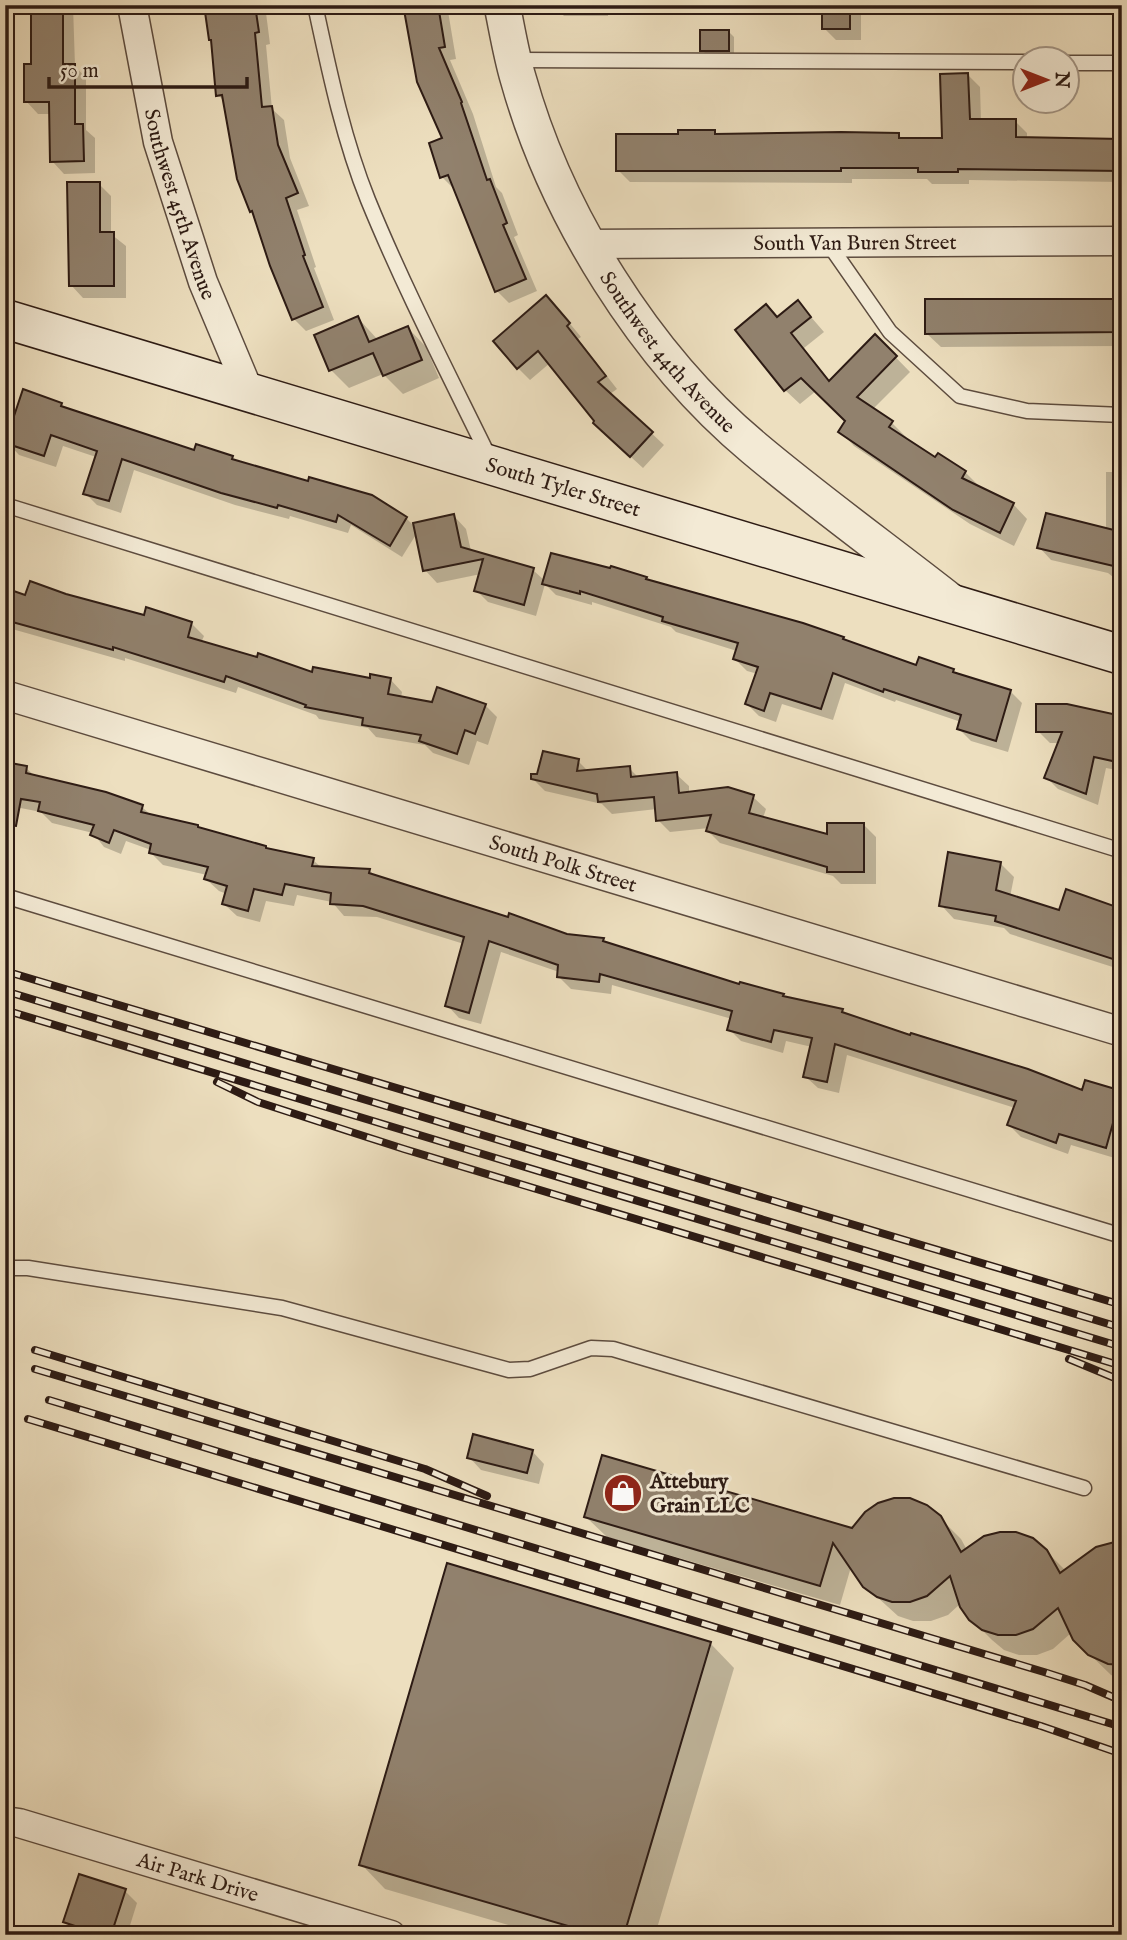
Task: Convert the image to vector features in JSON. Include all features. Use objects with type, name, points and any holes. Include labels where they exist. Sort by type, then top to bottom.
[{"type":"main road","name":"South Tyler Street","points":[[5,319],[1122,655]]},
{"type":"street","name":"Southwest 45th Avenue","points":[[132,5],[158,142],[203,282],[250,394]]},
{"type":"street","name":"Southwest 44th Avenue","points":[[502,5],[514,60],[543,149],[587,244],[647,335],[696,392],[752,447],[958,607]]},
{"type":"street","name":"South Van Buren Street","points":[[587,244],[1122,241]]},
{"type":"street","name":"South Polk Street","points":[[5,695],[1122,1032]]},
{"type":"street","name":"Air Park Drive","points":[[5,1821],[391,1935]]},
{"type":"lane","points":[[315,5],[336,101],[367,198],[414,304],[495,468]]},
{"type":"lane","points":[[514,60],[1012,62]]},
{"type":"lane","points":[[1082,63],[1122,63]]},
{"type":"lane","points":[[828,243],[890,332],[960,396],[1027,411],[1122,415]]},
{"type":"lane","points":[[5,505],[1122,851]]},
{"type":"lane","points":[[5,896],[1122,1236]]},
{"type":"lane","points":[[5,1268],[28,1268],[282,1308],[509,1370],[530,1369],[591,1348],[612,1349],[1084,1488]]},
{"type":"building","points":[[31,5],[63,5],[63,64],[75,64],[75,124],[83,124],[84,161],[50,162],[49,102],[24,102],[24,64],[31,64]]},
{"type":"building","points":[[204,5],[255,5],[259,32],[255,33],[262,107],[272,106],[278,145],[298,193],[286,198],[305,255],[303,256],[323,307],[292,320],[252,211],[250,212],[237,179],[222,95],[216,96],[211,40]]},
{"type":"building","points":[[438,5],[445,47],[439,48],[462,102],[487,180],[490,179],[507,223],[503,225],[526,279],[495,292],[448,175],[440,178],[429,143],[442,138],[417,82],[404,10]]},
{"type":"building","points":[[822,5],[850,5],[850,29],[822,29]]},
{"type":"building","points":[[700,30],[729,30],[729,51],[700,51]]},
{"type":"building","points":[[968,73],[970,119],[1016,119],[1016,137],[1122,139],[1122,171],[958,169],[958,172],[918,172],[918,168],[841,168],[841,171],[616,171],[616,134],[678,134],[678,130],[715,130],[715,134],[899,133],[899,138],[942,138],[940,74]]},
{"type":"building","points":[[67,182],[100,182],[100,232],[114,232],[114,286],[69,286]]},
{"type":"building","points":[[546,295],[570,323],[567,326],[606,376],[598,382],[653,432],[630,457],[593,423],[538,351],[517,369],[493,341]]},
{"type":"building","points":[[925,299],[1122,299],[1122,332],[925,334]]},
{"type":"building","points":[[798,300],[811,317],[791,333],[829,381],[875,334],[897,356],[857,397],[893,421],[889,427],[935,457],[938,453],[966,471],[962,478],[1014,503],[1000,533],[953,510],[838,432],[845,421],[801,378],[784,391],[735,330],[766,304],[777,317]]},
{"type":"building","points":[[358,316],[369,342],[408,326],[422,360],[383,376],[373,353],[329,371],[314,335]]},
{"type":"building","points":[[23,389],[62,403],[61,406],[194,450],[196,444],[233,456],[232,459],[308,481],[309,477],[372,495],[407,517],[390,546],[338,515],[336,522],[278,505],[277,508],[221,493],[122,459],[109,501],[83,494],[97,451],[51,435],[44,456],[5,443]]},
{"type":"building","points":[[1046,513],[1122,532],[1122,568],[1037,548]]},
{"type":"building","points":[[454,514],[461,547],[534,568],[524,605],[474,591],[483,559],[423,571],[413,523]]},
{"type":"building","points":[[551,553],[610,568],[611,566],[647,577],[646,579],[803,623],[916,665],[919,657],[954,669],[953,672],[1011,690],[996,741],[957,729],[961,715],[884,689],[883,692],[833,673],[821,709],[770,693],[764,711],[745,704],[758,667],[733,659],[738,643],[662,621],[663,617],[580,591],[580,594],[542,584]]},
{"type":"building","points":[[30,581],[66,594],[144,615],[146,607],[192,622],[188,637],[257,657],[258,653],[312,672],[313,667],[370,678],[370,674],[391,678],[388,694],[432,702],[437,687],[486,704],[475,734],[465,730],[457,754],[419,741],[421,735],[362,725],[363,718],[305,707],[306,705],[226,676],[224,682],[113,647],[113,650],[5,620],[5,588],[25,595]]},
{"type":"building","points":[[1036,704],[1067,704],[1122,716],[1122,740],[1117,762],[1094,757],[1086,794],[1044,778],[1062,732],[1036,732]]},
{"type":"building","points":[[543,751],[579,759],[577,771],[630,766],[631,777],[677,772],[679,793],[728,787],[754,795],[749,813],[827,834],[827,823],[864,823],[864,872],[827,872],[827,867],[706,831],[711,815],[656,821],[654,797],[598,802],[597,794],[531,779],[531,774],[537,774]]},
{"type":"building","points":[[5,762],[27,766],[26,773],[106,792],[143,805],[141,812],[198,825],[266,848],[314,858],[312,866],[370,869],[369,873],[508,917],[509,913],[567,934],[604,938],[603,941],[739,984],[740,982],[784,994],[783,996],[843,1009],[842,1012],[1028,1069],[1082,1090],[1085,1080],[1122,1091],[1106,1148],[1059,1134],[1056,1143],[1007,1125],[1016,1101],[835,1044],[827,1082],[803,1077],[812,1038],[774,1030],[771,1042],[727,1030],[732,1011],[600,974],[599,982],[557,977],[558,965],[489,941],[469,1013],[445,1006],[464,937],[363,906],[330,904],[331,893],[285,884],[282,895],[254,889],[248,911],[222,904],[227,886],[204,879],[208,867],[149,853],[151,844],[114,830],[109,843],[90,835],[94,825],[38,811],[40,802],[21,799],[16,826],[5,825]]},
{"type":"building","points":[[948,852],[1001,862],[996,890],[1059,910],[1066,889],[1114,906],[1113,909],[1122,912],[1122,962],[995,921],[996,916],[939,906]]},
{"type":"building","points":[[473,1434],[533,1450],[527,1473],[467,1458]]},
{"type":"building","points":[[602,1455],[852,1528],[865,1512],[878,1503],[894,1498],[910,1498],[927,1505],[941,1516],[961,1552],[984,1536],[1016,1532],[1033,1538],[1047,1550],[1060,1573],[1096,1547],[1122,1540],[1122,1665],[1108,1664],[1088,1655],[1073,1640],[1058,1608],[1033,1629],[1016,1635],[998,1635],[982,1630],[969,1620],[960,1607],[950,1576],[927,1596],[910,1602],[892,1602],[877,1597],[863,1587],[833,1543],[820,1586],[584,1517]]},
{"type":"building","points":[[447,1563],[711,1642],[624,1935],[599,1935],[359,1865]]},
{"type":"building","points":[[79,1874],[126,1889],[111,1935],[102,1935],[63,1922]]},
{"type":"railway","points":[[5,971],[1122,1305]]},
{"type":"railway","points":[[5,991],[1122,1328]]},
{"type":"railway","points":[[5,1010],[1122,1347]]},
{"type":"railway","points":[[217,1082],[258,1102],[404,1149],[1122,1366]]},
{"type":"railway","points":[[35,1350],[425,1469],[487,1496]]},
{"type":"railway","points":[[1069,1359],[1122,1381]]},
{"type":"railway","points":[[35,1369],[1044,1672],[1085,1685],[1122,1701]]},
{"type":"railway","points":[[49,1400],[1122,1727]]},
{"type":"railway","points":[[28,1419],[1041,1726],[1122,1754]]},
{"type":"place","name":"Attebury Grain LLC","points":[[623,1493]]}]
